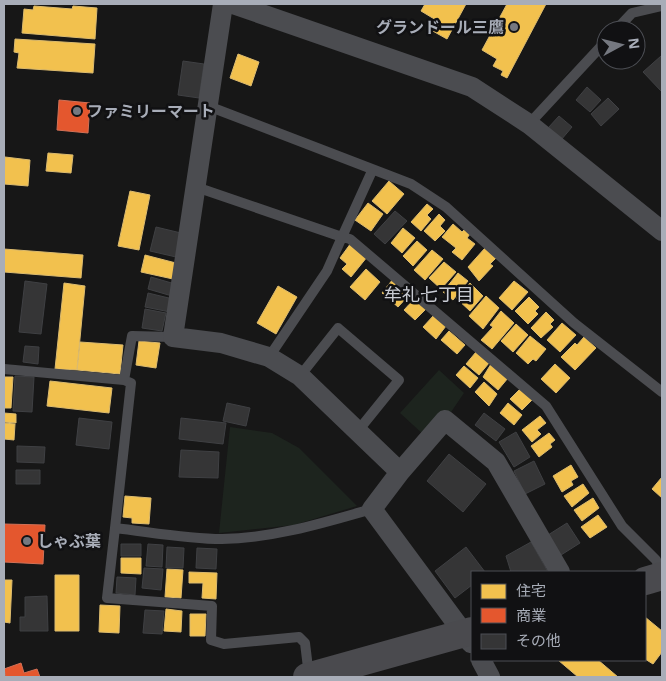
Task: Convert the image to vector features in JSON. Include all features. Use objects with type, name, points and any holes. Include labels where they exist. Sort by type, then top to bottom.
[{"type":"street","points":[[223,4],[173,338],[221,343],[269,357],[300,376],[400,472]]},
{"type":"street","points":[[232,4],[285,20],[472,87],[529,124],[662,231]]},
{"type":"street","points":[[308,677],[470,636],[372,508],[445,420],[496,462],[559,571]]},
{"type":"street","points":[[646,581],[662,574]]},
{"type":"street","points":[[482,661],[490,677]]},
{"type":"lane","points":[[625,20],[632,13],[662,6]]},
{"type":"lane","points":[[529,124],[596,52]]},
{"type":"lane","points":[[208,106],[372,171],[410,184],[446,207],[574,323],[662,392]]},
{"type":"lane","points":[[269,357],[327,271],[372,171]]},
{"type":"lane","points":[[196,187],[350,239],[369,254],[546,406],[622,526],[656,560],[662,574]]},
{"type":"lane","points":[[300,376],[338,328],[398,380],[357,432]]},
{"type":"lane","points":[[124,380],[132,336],[173,338]]},
{"type":"lane","points":[[4,368],[124,380],[131,383],[107,598],[212,606],[211,640],[224,644],[299,637],[306,643],[308,677]]},
{"type":"lane","points":[[115,528],[221,539],[240,538],[293,531],[372,508]]},
{"type":"shaded area","points":[[439,370],[464,393],[449,415],[425,436],[400,413]]},
{"type":"shaded area","points":[[230,427],[272,433],[299,448],[357,506],[294,525],[219,533]]},
{"type":"building: 住宅","name":"グランドール三鷹","points":[[425,4],[466,4],[447,39],[431,30],[436,20],[421,11]]},
{"type":"building: 住宅","name":"グランドール三鷹","points":[[507,4],[546,4],[507,78],[501,75],[503,71],[493,66],[497,59],[482,50]]},
{"type":"building: 住宅","points":[[34,6],[72,9],[73,6],[97,8],[95,39],[22,33],[24,9],[33,10]]},
{"type":"building: 住宅","points":[[15,39],[95,44],[93,73],[17,68],[19,53],[14,52]]},
{"type":"building: 住宅","points":[[238,54],[259,62],[251,86],[230,78]]},
{"type":"building: 住宅","points":[[48,153],[73,155],[71,173],[46,171]]},
{"type":"building: 住宅","points":[[5,157],[30,160],[28,186],[4,184]]},
{"type":"building: 住宅","points":[[389,181],[404,194],[387,214],[372,201]]},
{"type":"building: 住宅","points":[[130,191],[150,195],[139,250],[118,246]]},
{"type":"building: 住宅","points":[[368,203],[383,214],[371,231],[355,220]]},
{"type":"building: 住宅","points":[[427,204],[433,209],[427,215],[431,219],[421,231],[411,222]]},
{"type":"building: 住宅","points":[[439,214],[445,220],[440,226],[445,231],[435,241],[424,231]]},
{"type":"building: 住宅","points":[[453,224],[462,232],[465,229],[470,234],[467,238],[475,244],[462,260],[452,252],[456,248],[442,237]]},
{"type":"building: 住宅","points":[[403,228],[415,238],[402,253],[391,243]]},
{"type":"building: 住宅","points":[[417,241],[427,250],[413,266],[403,256]]},
{"type":"building: 住宅","points":[[351,243],[367,257],[351,277],[342,269],[347,264],[340,258]]},
{"type":"building: 住宅","points":[[485,248],[496,258],[490,264],[493,266],[479,281],[468,267]]},
{"type":"building: 住宅","points":[[4,249],[83,255],[81,278],[4,272]]},
{"type":"building: 住宅","points":[[432,250],[443,259],[425,280],[414,270]]},
{"type":"building: 住宅","points":[[145,255],[176,263],[173,279],[141,272]]},
{"type":"building: 住宅","points":[[444,262],[456,272],[441,289],[429,278]]},
{"type":"building: 住宅","points":[[366,269],[380,282],[365,300],[350,287]]},
{"type":"building: 住宅","points":[[458,273],[468,281],[453,300],[443,292]]},
{"type":"building: 住宅","points":[[393,279],[410,294],[398,307],[382,293]]},
{"type":"building: 住宅","points":[[514,281],[528,292],[512,310],[499,298]]},
{"type":"building: 住宅","points":[[64,283],[85,286],[77,370],[55,369]]},
{"type":"building: 住宅","points":[[470,283],[483,296],[470,311],[456,298]]},
{"type":"building: 住宅","points":[[278,286],[297,297],[276,334],[257,323]]},
{"type":"building: 住宅","points":[[486,296],[499,308],[483,329],[469,316]]},
{"type":"building: 住宅","points":[[529,297],[539,307],[535,311],[538,314],[528,324],[515,311]]},
{"type":"building: 住宅","points":[[415,298],[427,308],[415,320],[404,310]]},
{"type":"building: 住宅","points":[[501,311],[514,323],[492,349],[481,340],[493,327],[490,325]]},
{"type":"building: 住宅","points":[[546,312],[554,320],[550,324],[553,327],[541,338],[531,328]]},
{"type":"building: 住宅","points":[[434,315],[446,326],[436,339],[423,327]]},
{"type":"building: 住宅","points":[[562,323],[576,335],[560,352],[547,340]]},
{"type":"building: 住宅","points":[[516,324],[528,335],[513,352],[501,341]]},
{"type":"building: 住宅","points":[[449,331],[465,345],[457,354],[441,340]]},
{"type":"building: 住宅","points":[[530,336],[546,349],[536,361],[533,359],[528,364],[516,353]]},
{"type":"building: 住宅","points":[[584,337],[596,348],[575,370],[561,357]]},
{"type":"building: 住宅","points":[[139,341],[160,343],[156,368],[136,365]]},
{"type":"building: 住宅","points":[[80,342],[123,345],[120,374],[77,370]]},
{"type":"building: 住宅","points":[[476,352],[489,363],[479,375],[466,364]]},
{"type":"building: 住宅","points":[[491,364],[508,378],[498,390],[483,377]]},
{"type":"building: 住宅","points":[[555,364],[570,378],[556,393],[541,379]]},
{"type":"building: 住宅","points":[[464,366],[478,378],[470,388],[456,375]]},
{"type":"building: 住宅","points":[[4,377],[13,377],[11,408],[4,408]]},
{"type":"building: 住宅","points":[[50,381],[112,388],[109,413],[47,406]]},
{"type":"building: 住宅","points":[[484,382],[497,394],[489,406],[475,392]]},
{"type":"building: 住宅","points":[[520,389],[532,400],[522,410],[510,399]]},
{"type":"building: 住宅","points":[[508,403],[522,415],[514,425],[500,413]]},
{"type":"building: 住宅","points":[[4,413],[16,414],[16,423],[4,422]]},
{"type":"building: 住宅","points":[[540,416],[546,423],[537,430],[541,434],[532,442],[522,430]]},
{"type":"building: 住宅","points":[[4,423],[15,424],[14,440],[4,439]]},
{"type":"building: 住宅","points":[[549,433],[555,440],[550,444],[552,447],[539,457],[531,446]]},
{"type":"building: 住宅","points":[[571,465],[578,477],[571,481],[573,485],[562,492],[553,476]]},
{"type":"building: 住宅","points":[[662,477],[662,498],[652,489]]},
{"type":"building: 住宅","points":[[583,484],[589,493],[572,507],[564,496]]},
{"type":"building: 住宅","points":[[125,496],[151,498],[149,524],[132,523],[132,518],[123,517]]},
{"type":"building: 住宅","points":[[593,498],[599,508],[582,521],[574,510]]},
{"type":"building: 住宅","points":[[598,515],[607,527],[590,538],[581,527]]},
{"type":"building: 住宅","points":[[121,558],[141,558],[141,574],[121,573]]},
{"type":"building: 住宅","points":[[167,569],[183,570],[181,598],[165,597]]},
{"type":"building: 住宅","points":[[189,572],[217,573],[216,599],[202,598],[203,583],[189,583]]},
{"type":"building: 住宅","points":[[55,575],[79,575],[79,631],[55,631]]},
{"type":"building: 住宅","points":[[4,580],[12,580],[10,623],[4,622]]},
{"type":"building: 住宅","points":[[100,605],[120,606],[119,633],[99,632]]},
{"type":"building: 住宅","points":[[166,609],[182,611],[181,632],[164,631]]},
{"type":"building: 住宅","points":[[190,614],[206,614],[205,636],[190,636]]},
{"type":"building: 住宅","points":[[646,618],[662,631],[662,652],[653,664],[646,660]]},
{"type":"building: 住宅","points":[[559,661],[599,661],[618,677],[578,677]]},
{"type":"building: 商業","points":[[59,100],[90,103],[88,133],[57,130]]},
{"type":"building: 商業","points":[[4,524],[45,525],[43,564],[4,562]]},
{"type":"building: 商業","points":[[21,663],[24,673],[37,669],[40,677],[6,677],[4,669]]},
{"type":"building: その他","points":[[662,57],[662,92],[643,72]]},
{"type":"building: その他","points":[[183,61],[204,64],[199,98],[178,95]]},
{"type":"building: その他","points":[[587,87],[601,100],[590,112],[576,100]]},
{"type":"building: その他","points":[[608,98],[619,109],[601,126],[591,114]]},
{"type":"building: その他","points":[[559,116],[572,127],[561,140],[548,128]]},
{"type":"building: その他","points":[[395,211],[407,221],[385,244],[374,234]]},
{"type":"building: その他","points":[[156,227],[181,233],[176,257],[150,251]]},
{"type":"building: その他","points":[[151,277],[175,284],[172,296],[148,289]]},
{"type":"building: その他","points":[[25,281],[47,284],[41,334],[19,332]]},
{"type":"building: その他","points":[[148,293],[173,299],[170,312],[145,307]]},
{"type":"building: その他","points":[[145,309],[166,313],[162,331],[142,328]]},
{"type":"building: その他","points":[[25,346],[39,347],[38,364],[23,362]]},
{"type":"building: その他","points":[[15,376],[34,377],[32,412],[13,411]]},
{"type":"building: その他","points":[[227,403],[250,408],[246,426],[223,421]]},
{"type":"building: その他","points":[[484,413],[505,429],[496,441],[475,425]]},
{"type":"building: その他","points":[[79,418],[112,422],[109,449],[76,445]]},
{"type":"building: その他","points":[[181,418],[226,423],[223,444],[179,439]]},
{"type":"building: その他","points":[[516,432],[530,457],[514,467],[499,442]]},
{"type":"building: その他","points":[[17,446],[45,447],[44,463],[17,462]]},
{"type":"building: その他","points":[[181,450],[219,452],[218,478],[179,477]]},
{"type":"building: その他","points":[[449,454],[486,484],[463,512],[427,481]]},
{"type":"building: その他","points":[[534,461],[545,484],[525,494],[514,471]]},
{"type":"building: その他","points":[[16,470],[40,470],[40,484],[16,484]]},
{"type":"building: その他","points":[[567,523],[580,543],[561,555],[548,535]]},
{"type":"building: その他","points":[[531,542],[547,571],[511,571],[506,556]]},
{"type":"building: その他","points":[[121,544],[141,544],[141,556],[121,556]]},
{"type":"building: その他","points":[[148,544],[163,545],[162,567],[146,566]]},
{"type":"building: その他","points":[[167,547],[184,548],[183,568],[166,568]]},
{"type":"building: その他","points":[[466,547],[484,571],[471,571],[471,586],[455,598],[435,571]]},
{"type":"building: その他","points":[[197,548],[217,549],[216,569],[196,568]]},
{"type":"building: その他","points":[[144,568],[163,569],[161,590],[142,588]]},
{"type":"building: その他","points":[[117,577],[136,578],[135,595],[116,593]]},
{"type":"building: その他","points":[[47,596],[48,631],[20,631],[20,617],[25,617],[25,597]]},
{"type":"building: その他","points":[[145,610],[164,611],[162,634],[143,633]]},
{"type":"place","name":"グランドール三鷹","points":[[514,27]]},
{"type":"place","name":"ファミリーマート","points":[[77,111]]},
{"type":"place","name":"しゃぶ葉","points":[[27,541]]},
{"type":"district","name":"牟礼七丁目","points":[[429,294]]}]
